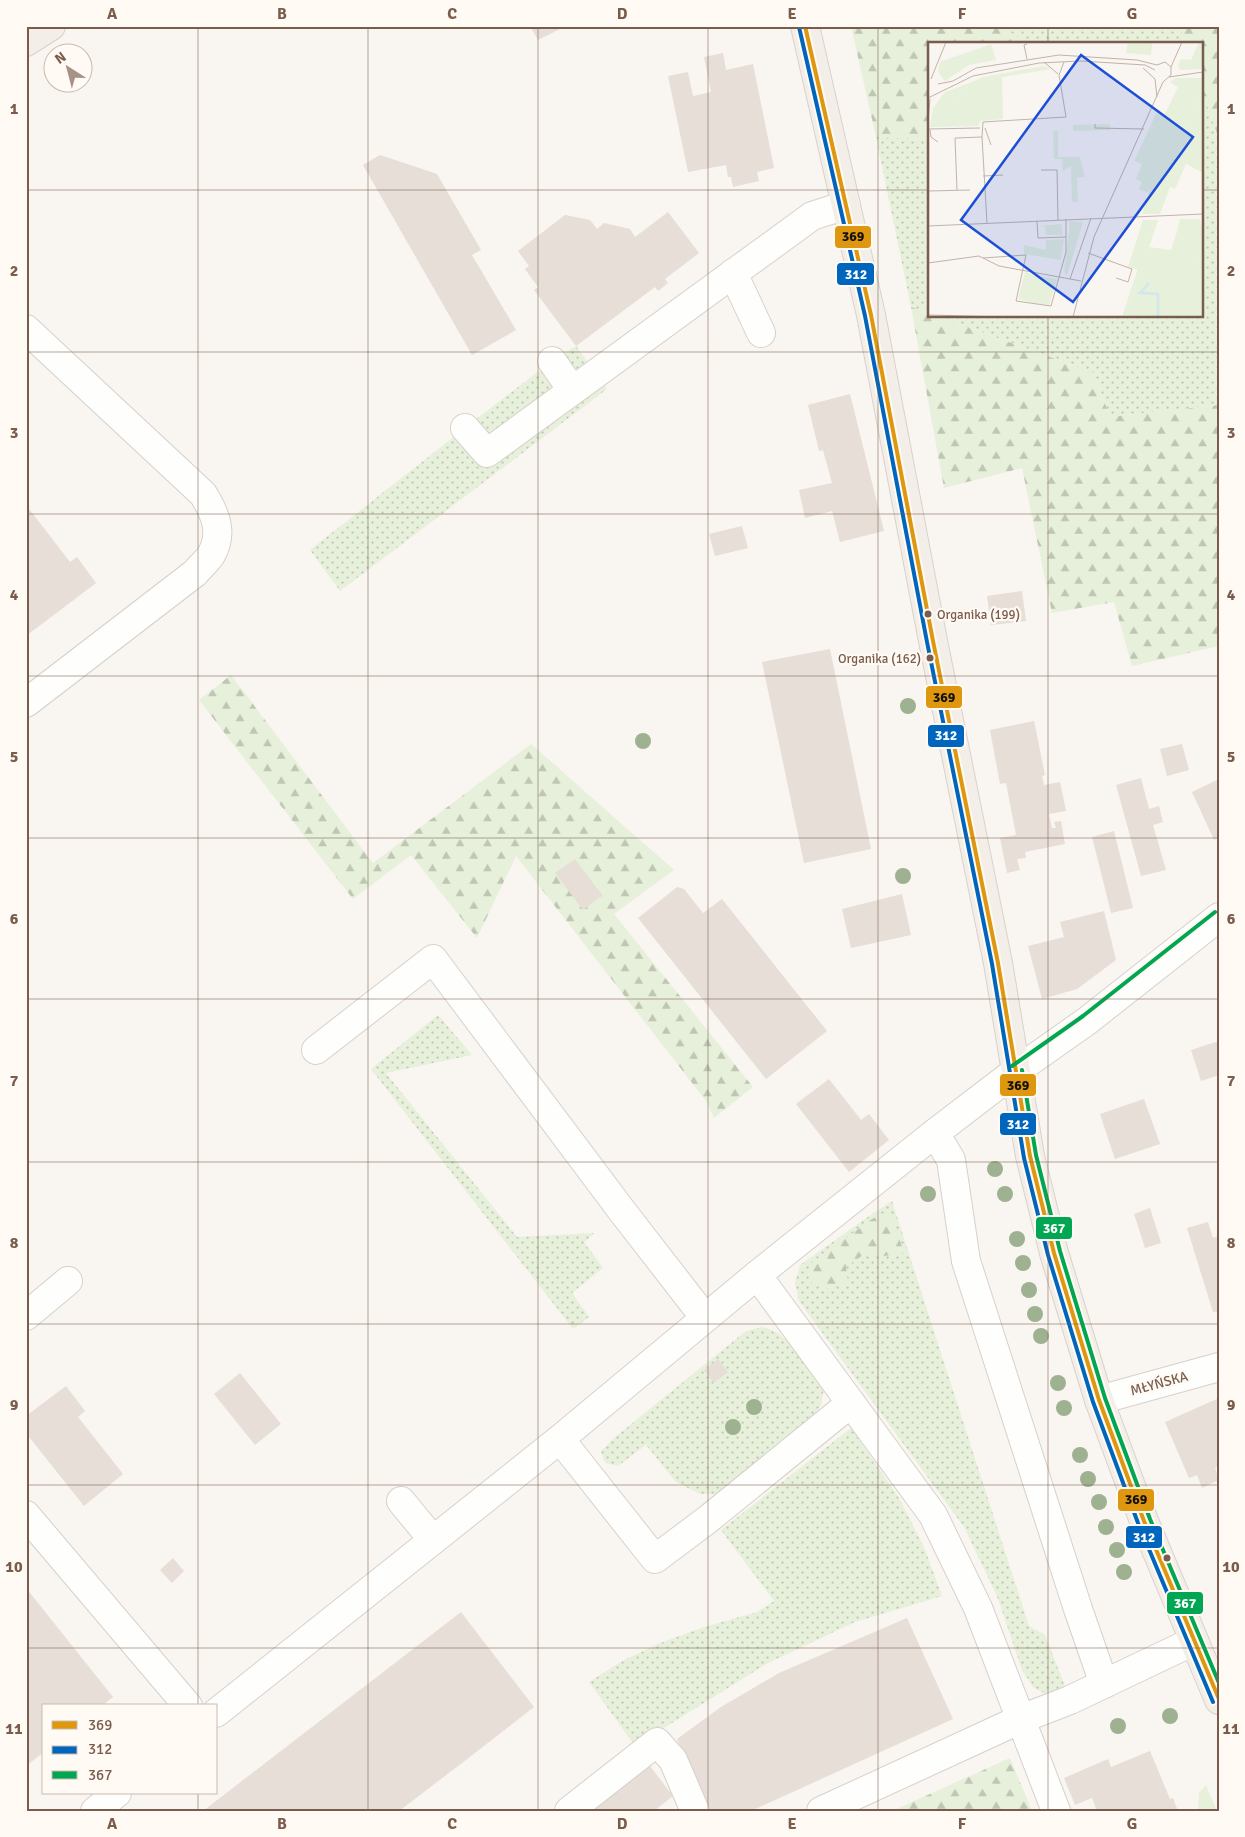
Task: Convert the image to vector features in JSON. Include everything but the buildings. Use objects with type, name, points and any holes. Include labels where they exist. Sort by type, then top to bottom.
[{"type":"main road","points":[[26,42],[52,26]]},
{"type":"main road","points":[[805,26],[871,315],[933,641],[998,964],[1030,1156],[1054,1253],[1099,1400],[1144,1521],[1219,1700]]},
{"type":"street","points":[[465,428],[487,453],[812,216],[846,205]]},
{"type":"street","points":[[733,273],[761,333]]},
{"type":"street","points":[[26,329],[204,494],[215,513],[217,533],[211,554],[195,573],[26,703]]},
{"type":"street","points":[[552,361],[572,390]]},
{"type":"street","points":[[218,1712],[560,1439],[756,1275],[935,1133],[1016,1071],[1087,1021],[1219,917]]},
{"type":"street","points":[[316,1050],[433,959],[622,1211],[705,1318]]},
{"type":"street","points":[[935,1133],[951,1160],[966,1261],[1104,1684]]},
{"type":"street","points":[[756,1275],[933,1515],[978,1608],[1056,1811]]},
{"type":"street","points":[[26,1316],[68,1282]]},
{"type":"street","name":"MŁYŃSKA","points":[[1099,1400],[1219,1367]]},
{"type":"street","points":[[560,1439],[655,1559],[707,1520],[851,1404]]},
{"type":"street","points":[[401,1501],[433,1540]]},
{"type":"street","points":[[26,1515],[186,1704]]},
{"type":"street","points":[[821,1811],[1021,1719],[1070,1700],[1194,1641]]},
{"type":"street","points":[[569,1811],[657,1742],[673,1760],[695,1811]]},
{"type":"street","points":[[95,1811],[116,1794]]},
{"type":"green space","points":[[851,26],[999,26],[1020,38],[1021,42],[928,42],[928,139],[876,137]]},
{"type":"green space","points":[[999,26],[1180,26],[1185,42],[1020,42],[1019,38]]},
{"type":"green space","points":[[1180,26],[1219,26],[1219,139],[1202,91],[1202,42],[1185,42]]},
{"type":"green space","points":[[1202,91],[1219,139],[1219,405],[1110,417],[1094,373],[943,318],[1202,318]]},
{"type":"green space","points":[[876,137],[928,139],[928,313],[911,307]]},
{"type":"green space","points":[[911,307],[928,313],[928,318],[943,318],[1094,373],[1110,417],[1219,405],[1219,646],[1132,666],[1114,602],[1052,613],[1022,468],[944,488]]},
{"type":"green space","points":[[576,346],[607,389],[340,591],[310,550],[488,410],[552,361]]},
{"type":"green space","points":[[231,675],[373,863],[531,744],[674,870],[614,914],[753,1087],[714,1118],[706,1101],[516,856],[477,938],[411,855],[353,899],[199,700]]},
{"type":"green space","points":[[438,1015],[472,1055],[386,1073],[517,1237],[595,1233],[584,1242],[603,1268],[572,1293],[589,1317],[573,1329],[371,1069]]},
{"type":"green space","points":[[892,1201],[1029,1626],[1045,1635],[1065,1686],[1046,1694],[1034,1688],[1022,1670],[997,1596],[964,1527],[799,1301],[795,1283],[800,1265]]},
{"type":"green space","points":[[890,1210],[904,1253],[884,1256],[863,1255],[846,1267],[848,1282],[826,1289],[812,1284],[810,1264],[872,1219]]},
{"type":"green space","points":[[763,1327],[778,1333],[790,1344],[824,1388],[821,1405],[805,1428],[735,1485],[717,1494],[700,1494],[676,1482],[646,1445],[618,1466],[605,1463],[601,1451],[614,1438],[746,1331]]},
{"type":"green space","points":[[851,1428],[899,1498],[924,1547],[942,1596],[855,1622],[768,1663],[635,1746],[589,1682],[624,1660],[658,1644],[701,1628],[757,1612],[774,1601],[721,1530]]},
{"type":"green space","points":[[1010,1758],[1032,1811],[892,1811]]},
{"type":"green space","points":[[1206,1785],[1217,1811],[1198,1811],[1199,1793]]},
{"type":"transit line","name":"369","points":[[805,26],[871,315],[933,641],[998,963],[1030,1156],[1054,1253],[1099,1400],[1144,1521],[1219,1699]]},
{"type":"transit line","name":"312","points":[[799,27],[865,316],[927,642],[992,964],[1024,1158],[1048,1255],[1093,1402],[1138,1523],[1213,1702]]},
{"type":"transit line","name":"367","points":[[1012,1066],[1083,1016],[1215,912]]},
{"type":"transit line","name":"367","points":[[1022,1070],[1036,1155],[1060,1251],[1105,1398],[1150,1519],[1219,1683]]},
{"type":"place","name":"Organika (199)","points":[[928,614]]},
{"type":"place","name":"Organika (162)","points":[[930,658]]}]
